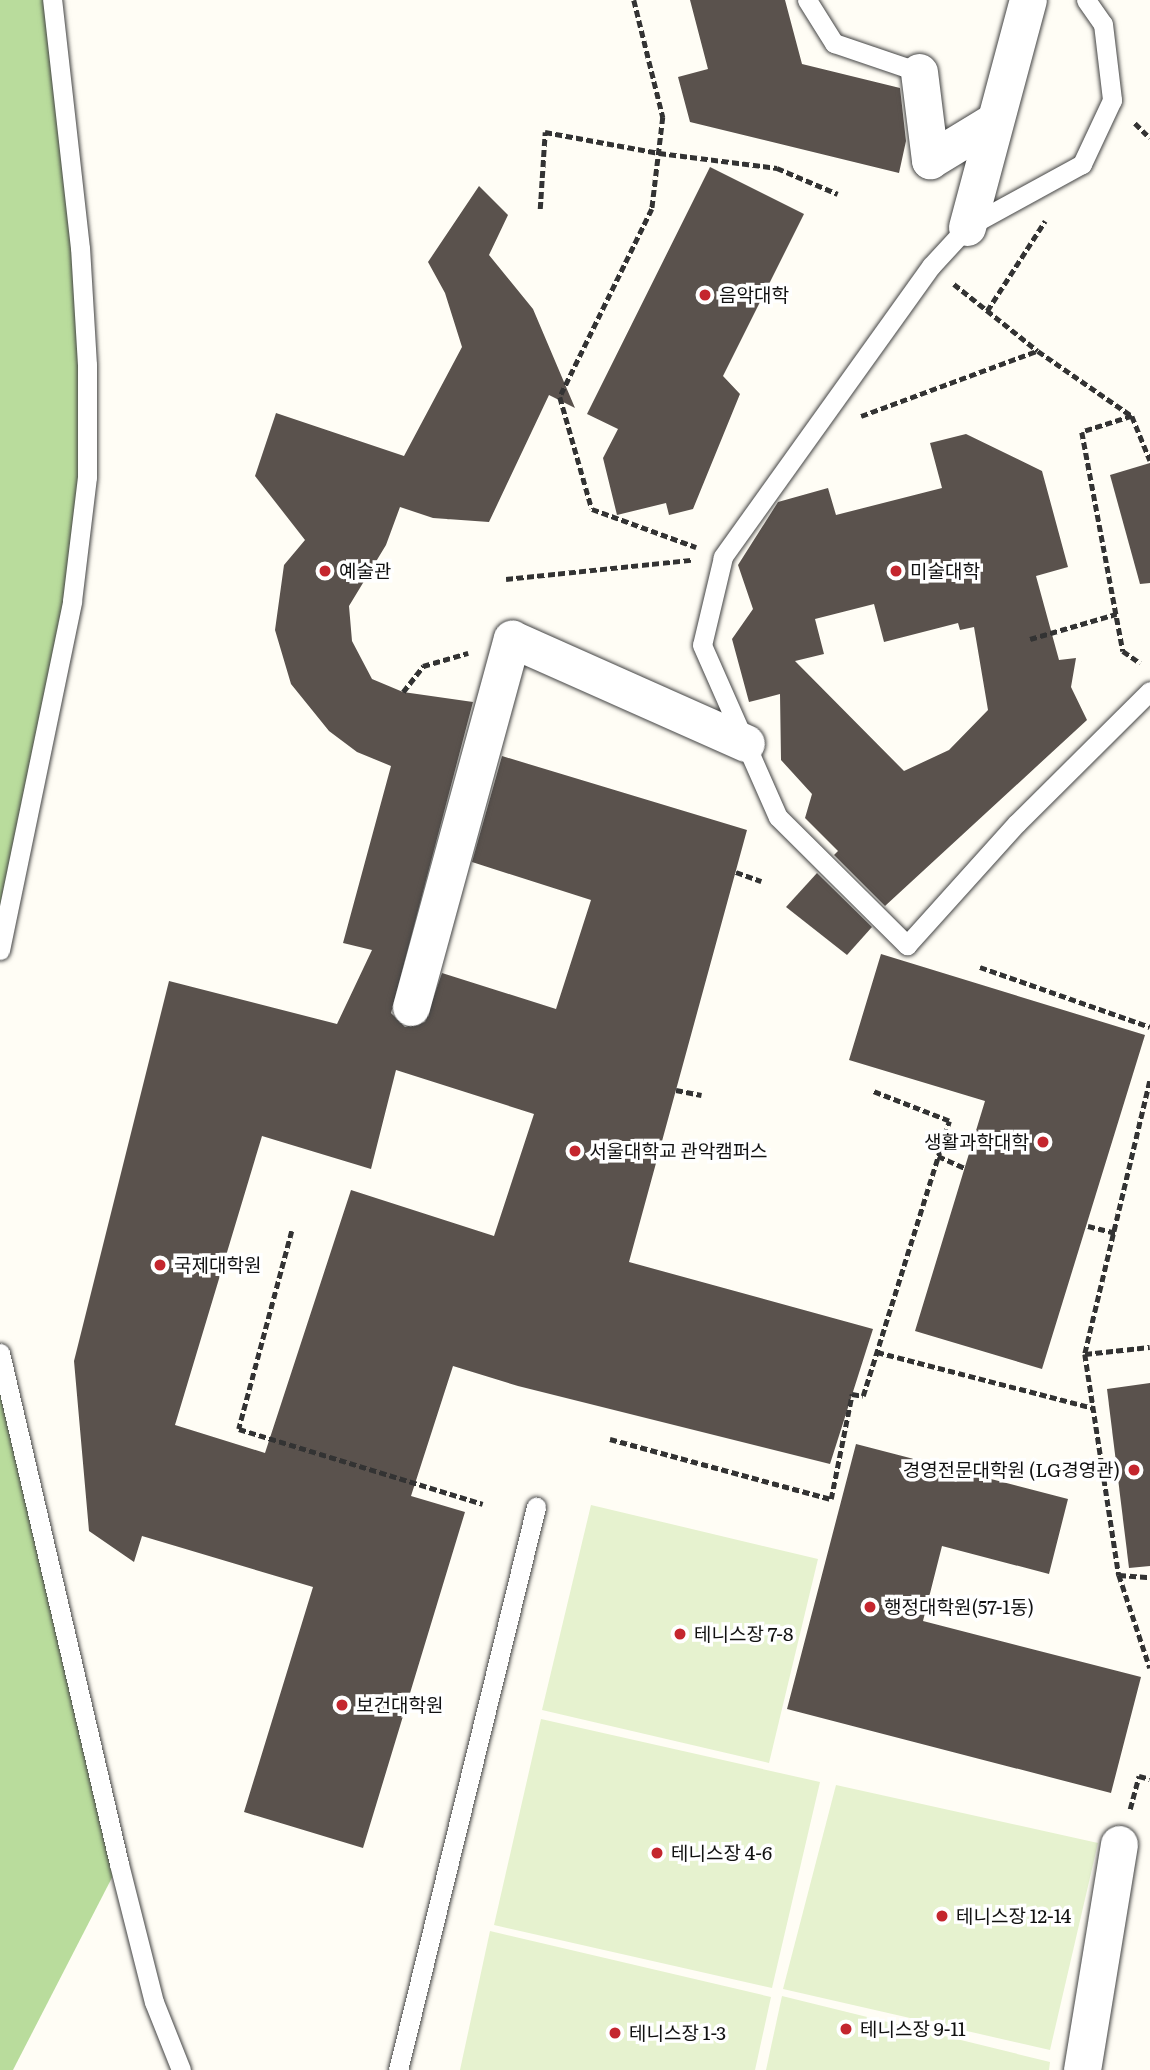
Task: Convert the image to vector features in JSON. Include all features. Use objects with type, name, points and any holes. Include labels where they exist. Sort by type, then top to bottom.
[{"type":"street","points":[[967,228],[1028,0]]},
{"type":"street","points":[[919,72],[930,160],[994,121]]},
{"type":"street","points":[[411,1007],[512,639],[746,743]]},
{"type":"street","points":[[1082,2070],[1119,1844]]},
{"type":"lane","points":[[0,950],[72,601],[87,477],[87,365],[80,248],[52,0]]},
{"type":"lane","points":[[807,0],[834,43],[919,72]]},
{"type":"lane","points":[[1086,0],[1103,24],[1112,100],[1082,164],[967,228],[931,266],[723,557],[702,645],[778,817],[907,945],[1017,823],[1150,691]]},
{"type":"lane","points":[[0,1353],[119,1864],[154,2002],[181,2070]]},
{"type":"lane","points":[[398,2070],[536,1507]]},
{"type":"path","points":[[634,0],[663,117],[652,209],[560,397],[592,509],[723,557]]},
{"type":"path","points":[[541,209],[545,132],[659,153],[776,167],[838,194]]},
{"type":"path","points":[[986,311],[1082,164]]},
{"type":"path","points":[[931,266],[1038,351],[1132,416],[1150,460]]},
{"type":"path","points":[[908,400],[1038,351]]},
{"type":"path","points":[[1132,416],[1082,432],[1123,651],[1150,670]]},
{"type":"path","points":[[506,579],[723,557]]},
{"type":"path","points":[[1030,639],[1116,614]]},
{"type":"path","points":[[403,692],[423,666],[512,639]]},
{"type":"path","points":[[736,872],[761,881]]},
{"type":"path","points":[[980,967],[1150,1027]]},
{"type":"path","points":[[1150,1081],[1116,1233],[1085,1354],[1119,1575],[1150,1668]]},
{"type":"path","points":[[676,1090],[702,1095]]},
{"type":"path","points":[[610,1438],[831,1499],[852,1394],[863,1395],[949,1121],[872,1091]]},
{"type":"path","points":[[938,1156],[965,1168]]},
{"type":"path","points":[[1088,1226],[1116,1233]]},
{"type":"path","points":[[292,1231],[239,1429],[483,1504]]},
{"type":"path","points":[[1085,1354],[1150,1347]]},
{"type":"path","points":[[877,1352],[1094,1408]]},
{"type":"path","points":[[1119,1575],[1150,1577]]},
{"type":"path","points":[[1139,1776],[1150,1779]]},
{"type":"green space","points":[[0,0],[52,0],[80,248],[87,477],[0,950]]},
{"type":"green space","points":[[0,1353],[119,1864],[13,2070],[0,2070]]},
{"type":"green space","name":"테니스장 7-8","points":[[591,1505],[818,1559],[769,1763],[542,1710]]},
{"type":"green space","name":"테니스장 4-6","points":[[541,1719],[820,1782],[772,1988],[494,1925]]},
{"type":"green space","name":"테니스장 12-14","points":[[836,1785],[1098,1843],[1050,2050],[783,1989]]},
{"type":"green space","name":"테니스장 1-3","points":[[490,1931],[771,1997],[755,2070],[460,2070]]},
{"type":"green space","name":"테니스장 9-11","points":[[782,1996],[1050,2062],[1049,2070],[766,2070]]},
{"type":"building","points":[[690,0],[785,0],[802,64],[900,88],[906,141],[899,173],[690,122],[678,77],[708,69]]},
{"type":"building","name":"음악대학","points":[[710,167],[804,214],[723,376],[740,394],[693,509],[669,515],[666,503],[617,515],[603,458],[618,429],[587,414]]},
{"type":"building","points":[[479,186],[508,215],[489,255],[533,309],[575,408],[549,395],[489,522],[433,518],[400,507],[386,545],[349,606],[352,641],[372,679],[403,692],[473,702],[391,1013],[405,1027],[425,1022],[442,973],[556,1009],[591,900],[472,862],[502,756],[747,830],[629,1262],[873,1329],[830,1464],[518,1386],[453,1366],[411,1496],[465,1512],[363,1848],[244,1812],[313,1587],[142,1536],[134,1562],[89,1531],[74,1361],[169,981],[337,1024],[372,950],[343,943],[391,766],[357,752],[329,731],[291,684],[275,630],[284,565],[305,540],[255,476],[276,413],[404,456],[462,347],[445,293],[428,262]],"holes":[[[396,1070],[534,1114],[494,1236],[351,1190],[265,1453],[175,1425],[262,1136],[371,1169]]]},
{"type":"building","points":[[966,434],[1042,471],[1068,567],[1036,576],[1059,660],[1076,658],[1071,687],[1087,720],[885,906],[834,855],[838,851],[805,818],[812,794],[781,760],[780,694],[749,702],[732,639],[753,609],[738,565],[778,502],[828,488],[836,515],[942,488],[930,443]],"holes":[[[874,604],[884,642],[958,623],[960,630],[974,627],[988,710],[949,750],[904,771],[795,661],[824,654],[815,619]]]},
{"type":"building","points":[[1150,463],[1150,583],[1140,584],[1110,475]]},
{"type":"building","points":[[817,873],[872,927],[847,955],[786,907]]},
{"type":"building","name":"생활과학대학","points":[[881,954],[1145,1035],[1042,1369],[915,1331],[985,1101],[849,1060]]},
{"type":"building","name":"경영전문대학원 (LG경영관)","points":[[1150,1383],[1150,1566],[1129,1568],[1107,1389]]},
{"type":"building","name":"행정대학원(57-1동)","points":[[856,1444],[1068,1499],[1049,1574],[942,1546],[923,1621],[1141,1677],[1111,1793],[787,1709]]},
{"type":"place","name":"음악대학","points":[[705,295]]},
{"type":"place","name":"예술관","points":[[325,571]]},
{"type":"place","name":"미술대학","points":[[896,571]]},
{"type":"place","name":"생활과학대학","points":[[1043,1142]]},
{"type":"place","name":"서울대학교 관악캠퍼스","points":[[575,1151]]},
{"type":"place","name":"국제대학원","points":[[160,1265]]},
{"type":"place","name":"경영전문대학원 (LG경영관)","points":[[1134,1470]]},
{"type":"place","name":"행정대학원(57-1동)","points":[[870,1607]]},
{"type":"place","name":"테니스장 7-8","points":[[680,1634]]},
{"type":"place","name":"보건대학원","points":[[342,1705]]},
{"type":"place","name":"테니스장 4-6","points":[[657,1853]]},
{"type":"place","name":"테니스장 12-14","points":[[942,1916]]},
{"type":"place","name":"테니스장 9-11","points":[[846,2029]]},
{"type":"place","name":"테니스장 1-3","points":[[615,2033]]}]
